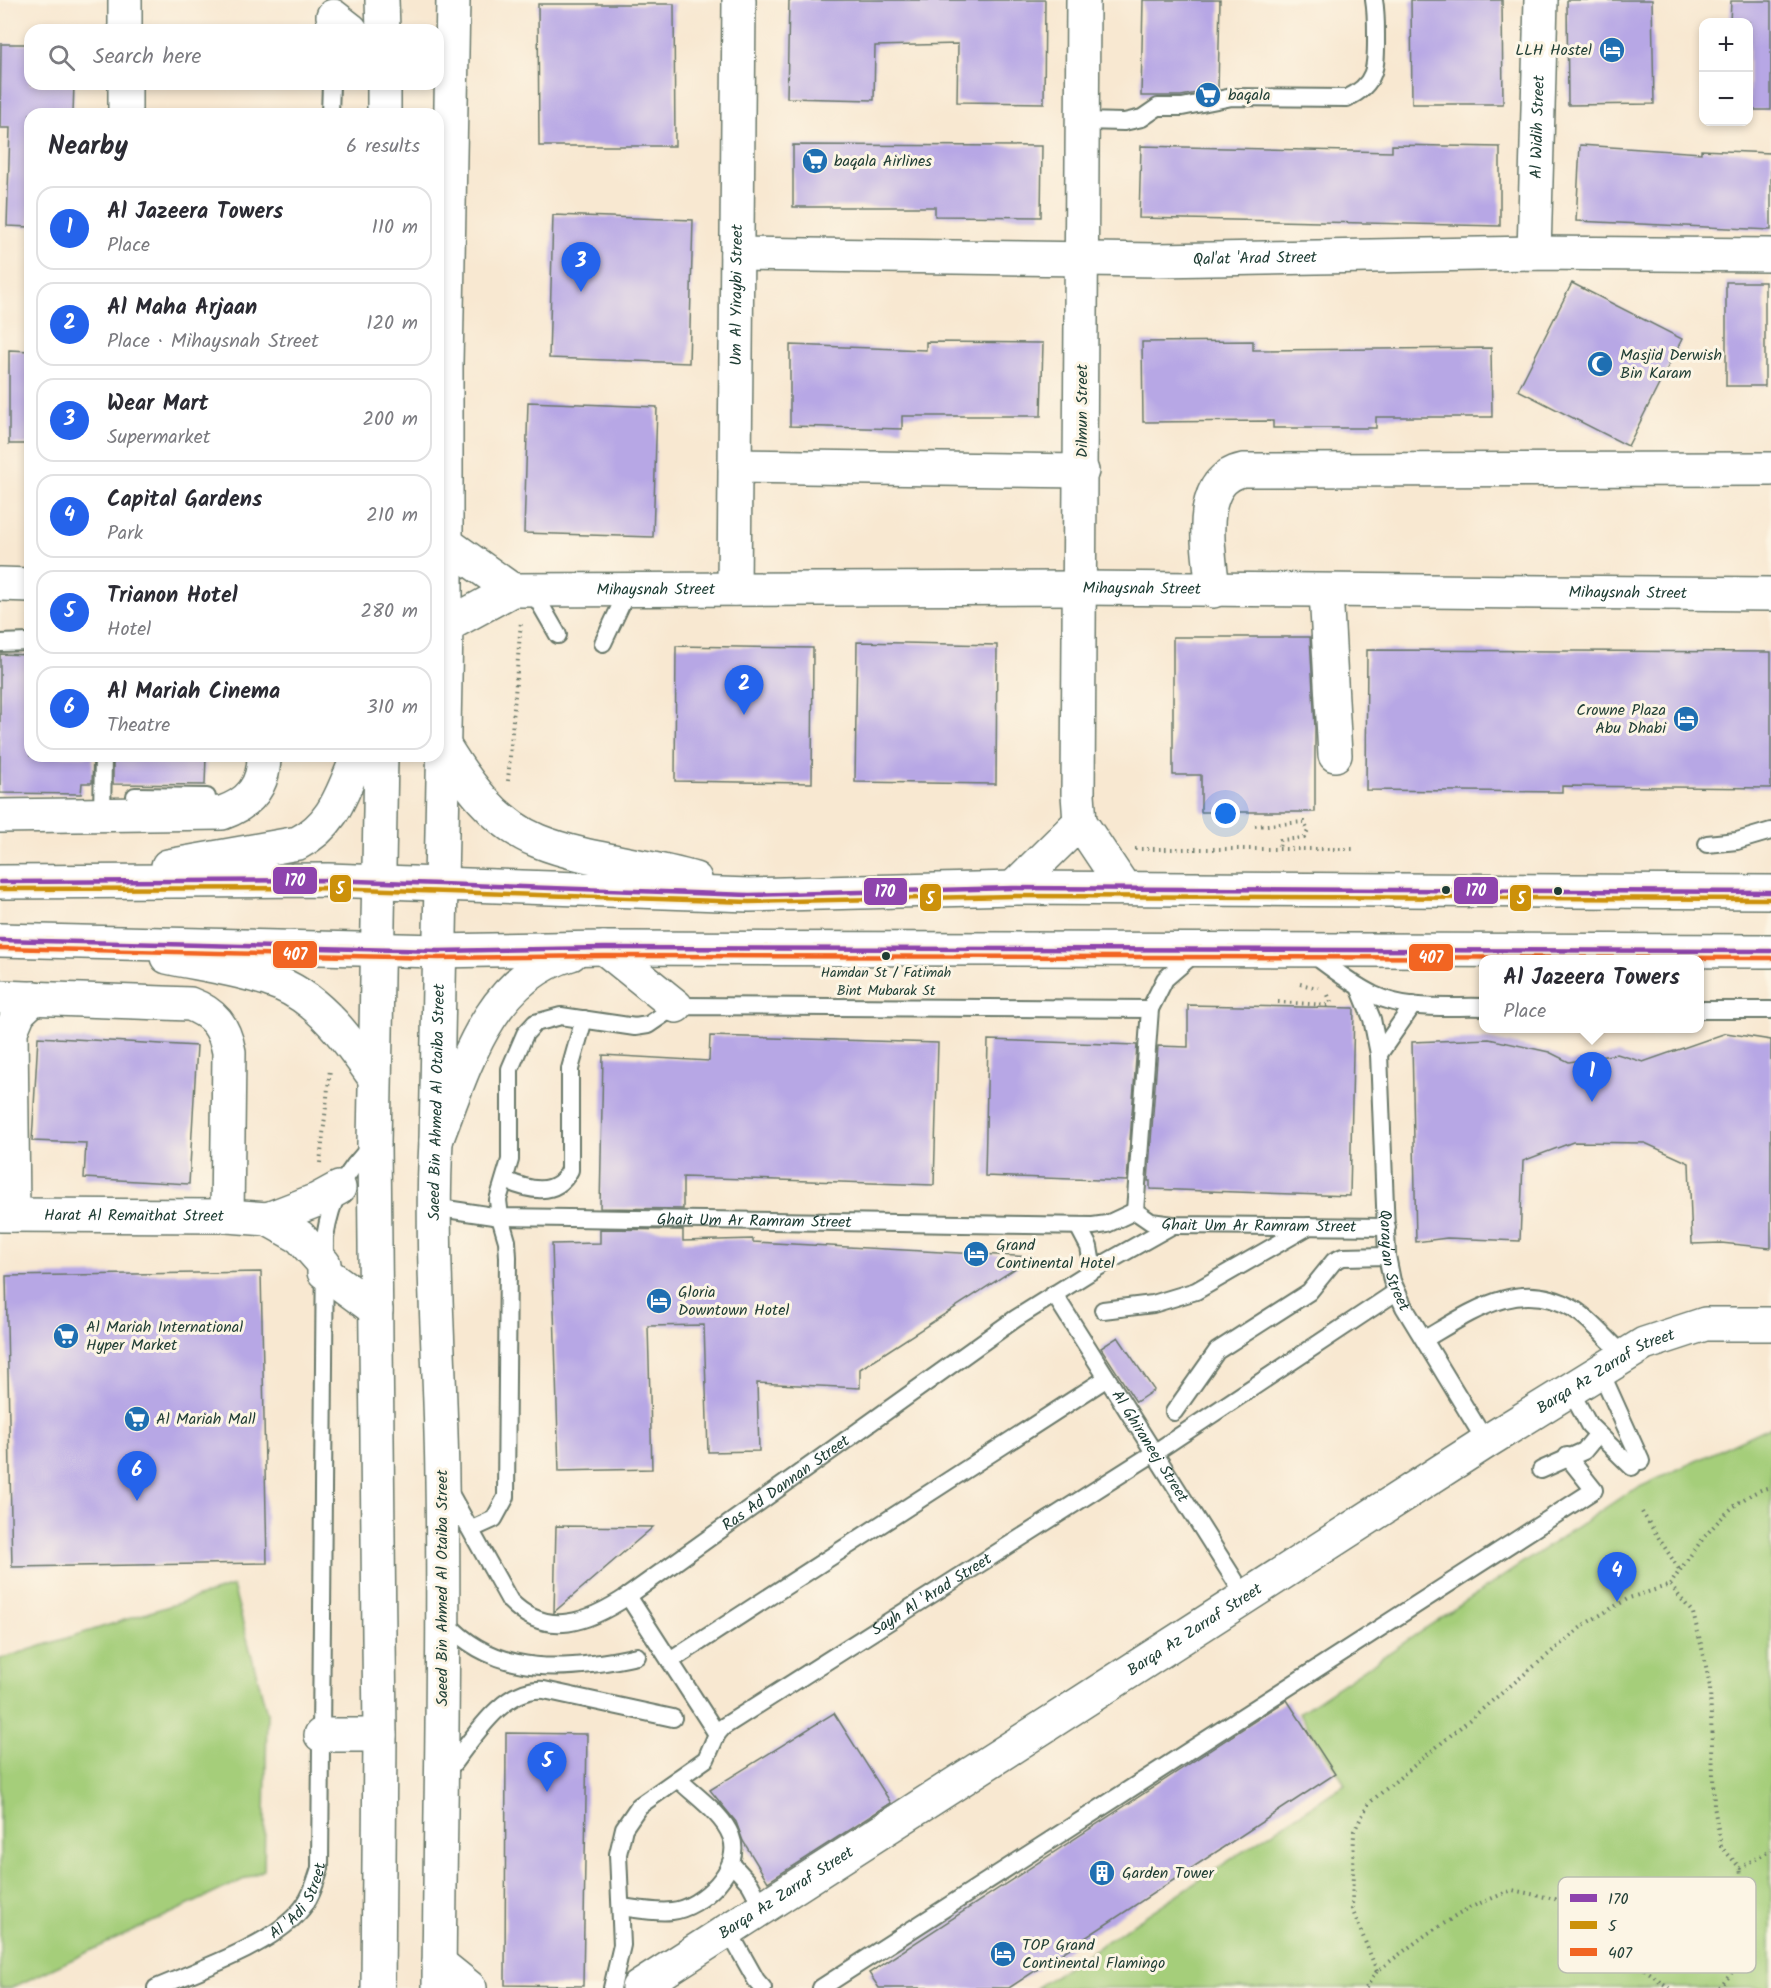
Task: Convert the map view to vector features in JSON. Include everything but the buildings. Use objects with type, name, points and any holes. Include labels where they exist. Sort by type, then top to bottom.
[{"type":"main road","points":[[125,0],[125,24]]},
{"type":"main road","points":[[382,0],[383,24]]},
{"type":"main road","name":"Saeed Bin Ahmed Al Otaiba Street","points":[[444,705],[446,363],[453,0]]},
{"type":"main road","name":"Um Al Yiraybi Street","points":[[734,589],[739,0]]},
{"type":"main road","name":"Dilmun Street","points":[[1080,822],[1083,0]]},
{"type":"main road","name":"Al Widih Street","points":[[1534,253],[1541,0]]},
{"type":"main road","points":[[125,90],[125,108]]},
{"type":"main road","points":[[384,90],[384,108]]},
{"type":"main road","name":"Qal'at 'Arad Street","points":[[736,254],[1158,260],[1534,253],[1771,255]]},
{"type":"main road","points":[[735,466],[1082,471]]},
{"type":"main road","points":[[1213,591],[1209,507],[1220,482],[1233,472],[1243,470],[1771,469]]},
{"type":"main road","points":[[446,543],[522,590]]},
{"type":"main road","points":[[0,584],[24,585]]},
{"type":"main road","name":"Mihaysnah Street","points":[[446,626],[522,590],[1081,588],[1213,591],[1771,594]]},
{"type":"main road","points":[[1326,591],[1335,754]]},
{"type":"main road","points":[[444,746],[464,778],[494,811],[537,841],[681,875],[749,895]]},
{"type":"main road","points":[[0,816],[222,813],[237,808],[250,798],[259,786],[264,762]]},
{"type":"main road","points":[[95,883],[290,845],[316,834],[330,818],[355,762]]},
{"type":"main road","points":[[378,1988],[380,1735],[374,1144],[381,762]]},
{"type":"main road","name":"Saeed Bin Ahmed Al Otaiba Street","points":[[439,1976],[443,1777],[442,1480],[433,1207],[443,762]]},
{"type":"main road","points":[[1013,888],[1080,822],[1124,888]]},
{"type":"main road","points":[[0,882],[328,880],[440,882],[749,895],[1013,888],[1771,892]]},
{"type":"main road","points":[[0,940],[439,951],[598,948],[1771,951]]},
{"type":"main road","points":[[92,941],[280,984],[303,997],[322,1013],[352,1046],[375,1077]]},
{"type":"main road","points":[[598,948],[676,1006]]},
{"type":"main road","points":[[436,1141],[481,1032],[500,1000],[515,983],[536,967],[598,948]]},
{"type":"main road","points":[[0,998],[190,1004],[205,1010],[218,1020],[229,1052],[227,1216]]},
{"type":"main road","points":[[6,1215],[11,1031],[19,1012],[34,998]]},
{"type":"main road","name":"Harat Al Remaithat Street","points":[[268,1219],[328,1194]]},
{"type":"main road","name":"Harat Al Remaithat Street","points":[[6,1215],[227,1216],[268,1219],[300,1237],[324,1268],[376,1310]]},
{"type":"main road","name":"Barqa Az Zarraf Street","points":[[651,1984],[728,1930],[1486,1442],[1644,1344],[1705,1324],[1771,1324]]},
{"type":"main road","points":[[321,1735],[380,1735]]},
{"type":"main road","points":[[439,1976],[470,1988]]},
{"type":"lane","points":[[1083,121],[1124,123],[1142,118],[1158,106],[1182,107],[1232,97],[1347,98],[1359,92],[1369,83],[1375,70],[1374,0]]},
{"type":"lane","points":[[330,108],[331,90]]},
{"type":"lane","points":[[522,590],[558,635]]},
{"type":"lane","points":[[603,643],[628,590]]},
{"type":"lane","points":[[0,643],[24,642]]},
{"type":"lane","points":[[102,816],[103,762]]},
{"type":"lane","points":[[135,796],[250,798]]},
{"type":"lane","points":[[1707,844],[1737,841],[1771,831]]},
{"type":"lane","points":[[1135,1211],[1150,1009],[1165,979],[1189,956],[1203,948]]},
{"type":"lane","points":[[1306,950],[1359,987],[1385,1000],[1413,1005],[1479,1007]]},
{"type":"lane","name":"Qaray'an Street","points":[[1359,987],[1372,1020],[1379,1054],[1387,1256],[1396,1292],[1486,1442]]},
{"type":"lane","points":[[1379,1054],[1413,1005]]},
{"type":"lane","points":[[472,1529],[494,1519],[502,1509],[507,1484],[508,1257],[498,1200],[511,1147],[508,1084],[515,1054],[535,1023],[561,1016],[635,1028],[648,1025],[676,1006],[1150,1009]]},
{"type":"lane","points":[[1704,1010],[1771,1010]]},
{"type":"lane","points":[[505,1179],[525,1188],[550,1189],[566,1178],[570,1170],[570,1069],[584,1019]]},
{"type":"lane","name":"Al 'Adi Street","points":[[156,1988],[261,1941],[282,1929],[300,1912],[313,1891],[320,1868],[324,1268],[328,1194],[374,1144]]},
{"type":"lane","name":"Ghait Um Ar Ramram Street","points":[[433,1207],[500,1217],[1078,1226],[1107,1224],[1135,1211],[1151,1222],[1173,1226],[1387,1227]]},
{"type":"lane","points":[[1078,1226],[1089,1246],[1093,1270]]},
{"type":"lane","name":"Ras Ad Dannan Street","points":[[442,1480],[472,1529],[510,1601],[521,1612],[541,1623],[563,1624],[587,1618],[608,1609],[628,1596],[1054,1294],[1173,1226]]},
{"type":"lane","points":[[1103,1310],[1153,1304],[1196,1291],[1310,1226]]},
{"type":"lane","points":[[1174,1412],[1217,1351],[1309,1292],[1334,1261],[1343,1257],[1387,1256]]},
{"type":"lane","name":"Sayh Al 'Arad Street","points":[[612,1988],[622,1945],[618,1854],[624,1828],[639,1806],[706,1759],[717,1734],[731,1722],[1154,1453],[1396,1292]]},
{"type":"lane","name":"Al Ghiraneej Street","points":[[1054,1294],[1246,1598]]},
{"type":"lane","points":[[1425,1340],[1487,1303],[1522,1295],[1557,1301],[1574,1309],[1612,1363],[1636,1464],[1597,1435],[1570,1390]]},
{"type":"lane","points":[[670,1661],[1107,1378]]},
{"type":"lane","points":[[1540,1470],[1567,1456],[1590,1448],[1597,1435]]},
{"type":"lane","points":[[821,1988],[1594,1490],[1567,1456]]},
{"type":"lane","points":[[628,1596],[717,1734]]},
{"type":"lane","points":[[442,1618],[458,1636],[477,1650],[521,1665],[591,1665],[637,1656]]},
{"type":"lane","points":[[443,1777],[501,1706],[527,1691],[544,1690],[673,1718]]},
{"type":"lane","points":[[621,1907],[672,1911],[684,1908],[714,1887],[730,1863],[733,1850],[732,1836],[713,1813],[678,1779]]},
{"type":"lane","points":[[730,1863],[750,1884],[763,1908]]},
{"type":"lane","points":[[728,1930],[754,1985]]},
{"type":"path","points":[[507,785],[522,590]]},
{"type":"path","points":[[1255,826],[1304,822],[1308,831],[1304,838],[1280,840],[1279,850]]},
{"type":"path","points":[[1133,849],[1353,849]]},
{"type":"path","points":[[1278,1002],[1326,1005],[1331,1002],[1325,990],[1300,984]]},
{"type":"path","points":[[328,1194],[330,1067]]},
{"type":"path","points":[[1377,1971],[1352,1909],[1354,1831],[1369,1803],[1585,1624],[1629,1598],[1670,1585],[1691,1553],[1728,1511],[1760,1489],[1771,1486]]},
{"type":"path","points":[[1642,1512],[1680,1571]]},
{"type":"path","points":[[1670,1585],[1693,1613],[1704,1656],[1710,1686],[1714,1806],[1721,1846],[1740,1868],[1741,1877]]},
{"type":"path","points":[[1740,1868],[1771,1849]]},
{"type":"path","points":[[1366,1988],[1377,1971],[1427,1934],[1470,1907],[1512,1890],[1558,1901]]},
{"type":"path","points":[[1650,1973],[1669,1988]]},
{"type":"path","points":[[1720,1988],[1731,1973]]},
{"type":"green space","points":[[1771,1426],[1771,1988],[1036,1988],[1345,1784],[1299,1713],[1629,1492]]},
{"type":"green space","points":[[233,1586],[267,1713],[264,1870],[11,1988],[0,1988],[0,1659]]},
{"type":"transit line","name":"170","points":[[0,882],[328,880],[749,895],[1013,888],[1771,892]]},
{"type":"transit line","name":"5","points":[[0,889],[328,888],[749,902],[1013,896],[1771,899]]},
{"type":"transit line","name":"170","points":[[0,940],[439,951],[604,948],[1771,951]]},
{"type":"transit line","name":"407","points":[[0,948],[439,958],[604,956],[1479,957]]},
{"type":"transit line","name":"407","points":[[1704,958],[1771,958]]},
{"type":"place","name":"LLH Hostel","points":[[1612,50]]},
{"type":"place","name":"baqala","points":[[1208,95]]},
{"type":"place","name":"baqala Airlines","points":[[815,161]]},
{"type":"place","name":"Wear Mart","points":[[581,292]]},
{"type":"place","name":"Masjid Derwish Bin Karam","points":[[1600,364]]},
{"type":"place","name":"Al Maha Arjaan","points":[[744,715]]},
{"type":"place","name":"Crowne Plaza Abu Dhabi","points":[[1686,719]]},
{"type":"place","name":"Hamdan St / Fatimah Bint Mubarak St","points":[[886,956]]},
{"type":"place","name":"Al Jazeera Towers","points":[[1592,1102]]},
{"type":"place","name":"Grand Continental Hotel","points":[[976,1254]]},
{"type":"place","name":"Gloria Downtown Hotel","points":[[659,1301]]},
{"type":"place","name":"Al Mariah International Hyper Market","points":[[66,1336]]},
{"type":"place","name":"Al Mariah Mall","points":[[137,1419]]},
{"type":"place","name":"Al Mariah Cinema","points":[[137,1501]]},
{"type":"place","name":"Capital Gardens","points":[[1617,1602]]},
{"type":"place","name":"Trianon Hotel","points":[[547,1792]]},
{"type":"place","name":"Garden Tower","points":[[1102,1873]]},
{"type":"place","name":"TOP Grand Continental Flamingo","points":[[1003,1954]]}]
